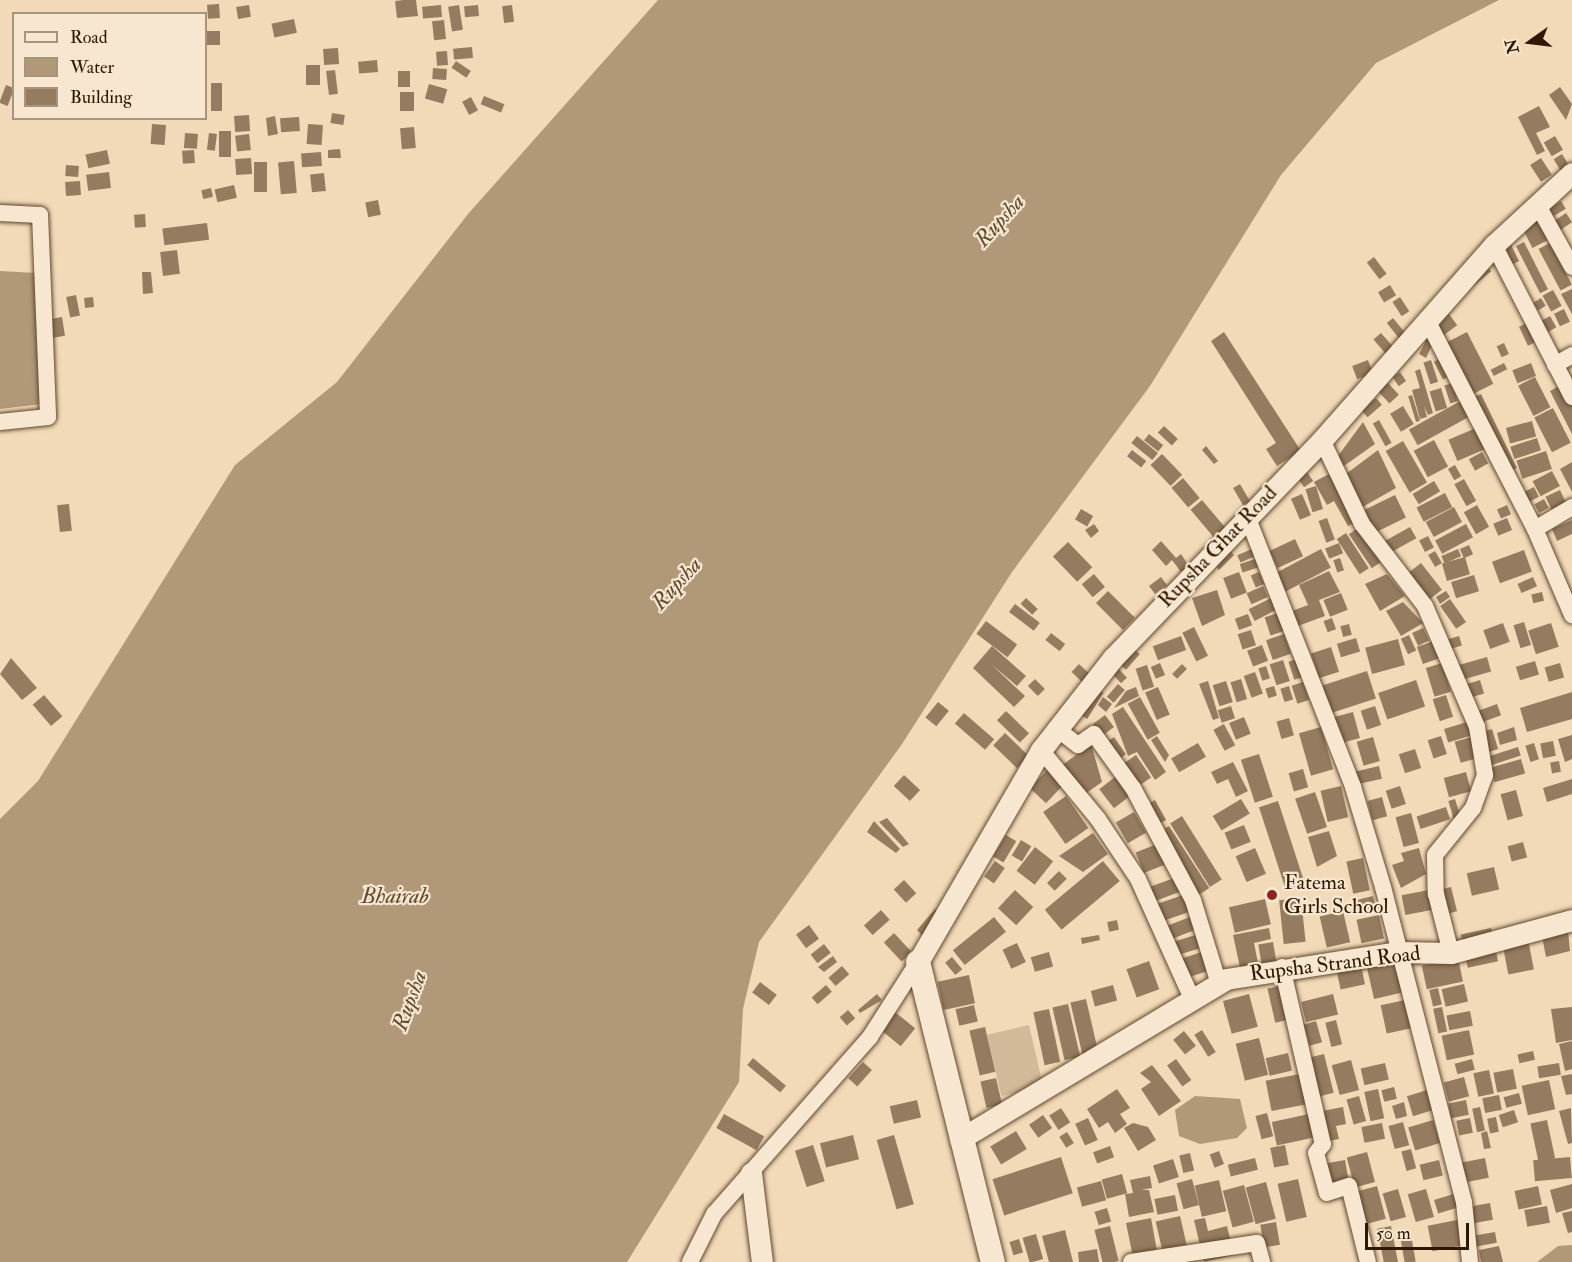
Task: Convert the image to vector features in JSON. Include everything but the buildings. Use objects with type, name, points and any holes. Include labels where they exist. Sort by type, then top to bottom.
[{"type":"main road","points":[[918,962],[960,1139],[993,1262]]},
{"type":"street","name":"Rupsha Ghat Road","points":[[918,962],[1041,750],[1113,658],[1322,440],[1494,245],[1572,173]]},
{"type":"street","points":[[1537,204],[1572,267]]},
{"type":"street","points":[[0,213],[40,215],[48,417],[0,422]]},
{"type":"street","points":[[1494,245],[1572,396]]},
{"type":"street","points":[[1427,320],[1535,529],[1572,615]]},
{"type":"street","points":[[1556,365],[1572,355]]},
{"type":"street","points":[[1322,440],[1362,524],[1425,606],[1477,727],[1485,775],[1473,808],[1435,855],[1436,894],[1451,952]]},
{"type":"street","points":[[1535,529],[1572,507]]},
{"type":"street","points":[[1247,516],[1353,787],[1399,952],[1464,1202],[1470,1262]]},
{"type":"street","points":[[1056,728],[1078,745],[1094,734],[1133,788],[1193,900],[1219,984]]},
{"type":"street","points":[[1041,750],[1098,819],[1138,879],[1193,1001]]},
{"type":"street","name":"Rupsha Strand Road","points":[[960,1139],[1219,984],[1282,967],[1399,952],[1451,952],[1572,920]]},
{"type":"street","points":[[690,1262],[714,1214],[870,1037],[918,962]]},
{"type":"street","points":[[1282,967],[1323,1144],[1316,1153],[1324,1183],[1327,1192],[1349,1186],[1368,1262]]},
{"type":"street","points":[[751,1173],[762,1262]]},
{"type":"street","points":[[1131,1262],[1257,1243],[1262,1262]]},
{"type":"shaded area","points":[[1029,1025],[1043,1086],[1001,1096],[987,1035]]},
{"type":"water","name":"Bhairab","points":[[658,0],[1499,0],[1376,63],[1281,175],[1150,386],[1012,572],[902,744],[759,942],[743,1009],[739,1082],[627,1262],[0,1262],[0,819],[38,781],[235,465],[337,382],[468,214]]},
{"type":"water","points":[[0,271],[36,273],[42,404],[0,409]]},
{"type":"water","points":[[1195,1096],[1240,1099],[1247,1128],[1237,1138],[1200,1144],[1179,1136],[1175,1110]]},
{"type":"water","points":[[1572,1245],[1572,1262],[1537,1262],[1558,1246]]},
{"type":"place","name":"Fatema Girls School","points":[[1272,895]]},
{"type":"water label","name":"Rupsha","points":[[1000,221]]},
{"type":"water label","name":"Rupsha","points":[[677,584]]},
{"type":"water label","name":"Rupsha","points":[[410,1001]]}]
